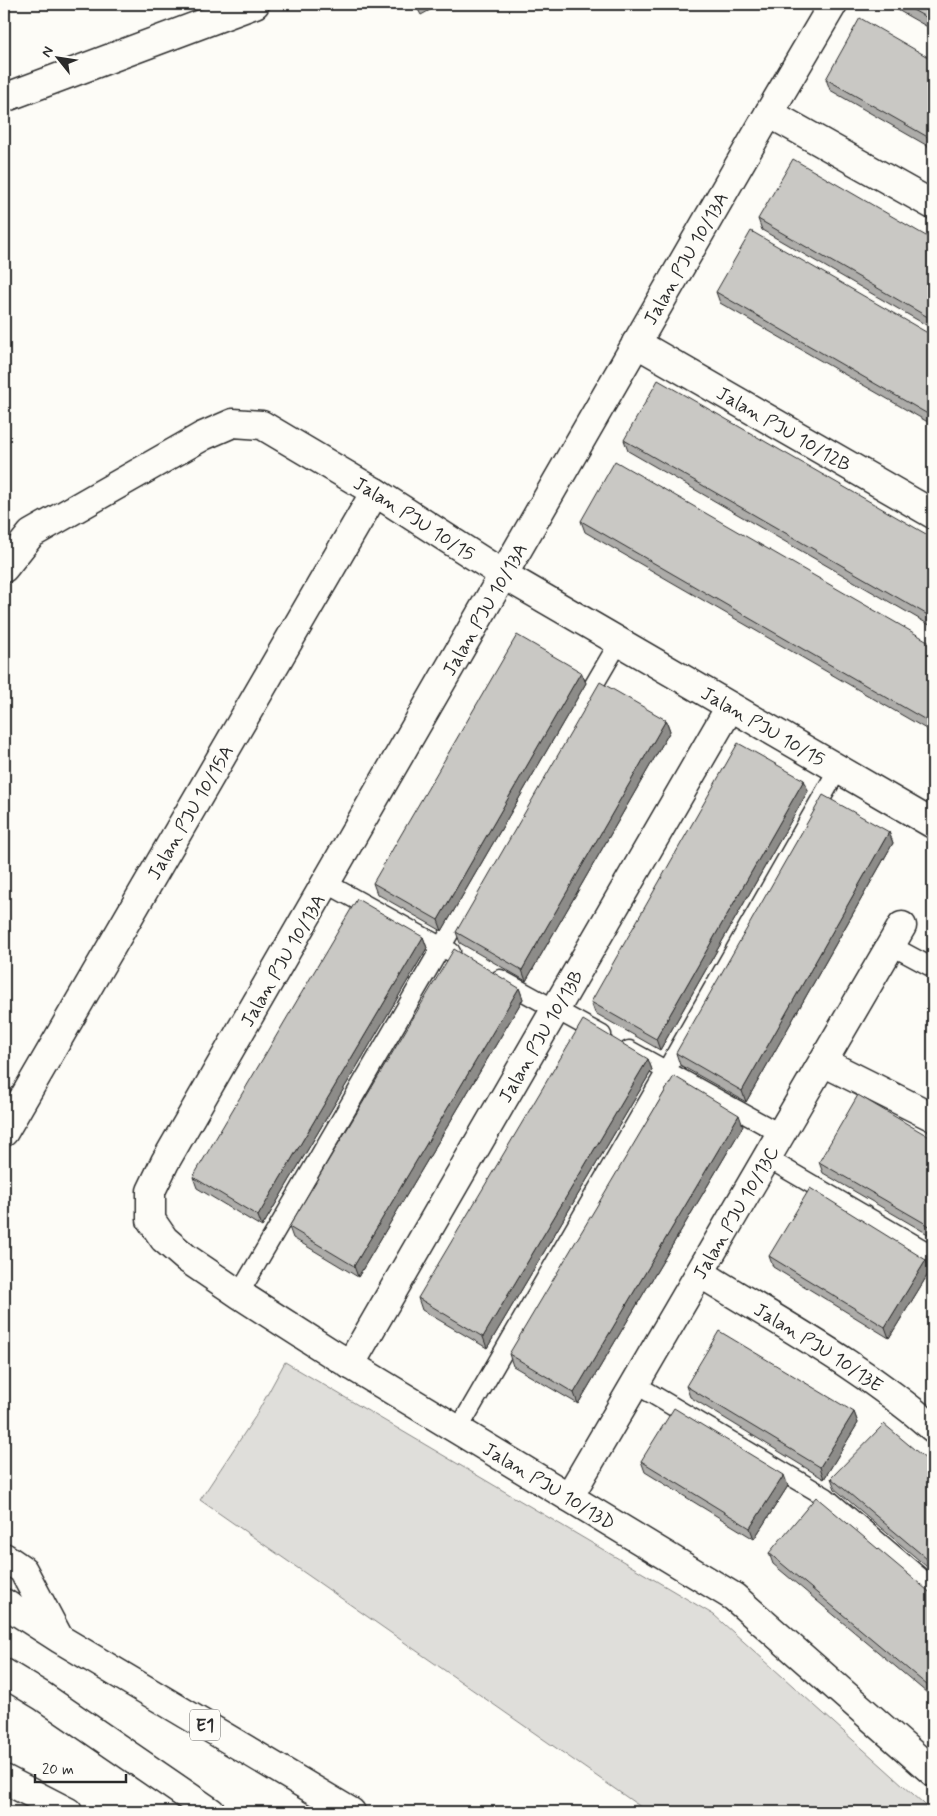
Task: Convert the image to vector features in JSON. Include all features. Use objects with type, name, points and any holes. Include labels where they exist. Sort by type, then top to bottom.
[{"type":"main road","points":[[4,98],[255,4]]},
{"type":"main road","name":"Jalan PJU 10/13A","points":[[151,1220],[151,1191],[165,1162],[768,113],[834,4]]},
{"type":"main road","points":[[768,113],[933,205]]},
{"type":"main road","name":"Jalan PJU 10/12B","points":[[636,343],[933,514]]},
{"type":"main road","name":"Jalan PJU 10/15","points":[[4,568],[31,534],[203,436],[234,423],[262,425],[375,492],[504,575],[933,824]]},
{"type":"main road","name":"Jalan PJU 10/15A","points":[[4,1132],[375,492]]},
{"type":"main road","name":"Jalan PJU 10/13B","points":[[350,1365],[730,707]]},
{"type":"main road","name":"Jalan PJU 10/13C","points":[[569,1497],[896,936]]},
{"type":"main road","points":[[823,1062],[933,1116]]},
{"type":"main road","name":"Jalan PJU 10/13D","points":[[151,1220],[164,1239],[186,1258],[239,1294],[350,1365],[734,1597],[933,1772]]},
{"type":"main road","name":"Jalan PJU 10/13E","points":[[700,1273],[871,1378],[933,1428]]},
{"type":"main road","points":[[4,1557],[23,1570],[60,1639]]},
{"type":"main road","name":"E1","points":[[4,1604],[351,1812]]},
{"type":"main road","points":[[4,1673],[42,1696],[210,1812]]},
{"type":"main road","points":[[4,1780],[68,1812]]},
{"type":"lane","points":[[239,1294],[619,642]]},
{"type":"lane","points":[[458,1430],[838,769]]},
{"type":"lane","points":[[326,883],[468,961]]},
{"type":"lane","points":[[896,936],[933,968]]},
{"type":"lane","points":[[485,971],[781,1134]]},
{"type":"lane","points":[[767,1158],[933,1255]]},
{"type":"lane","points":[[635,1384],[826,1497],[933,1588]]},
{"type":"shaded area","points":[[285,1362],[714,1615],[933,1812],[648,1812],[200,1500],[255,1417]]},
{"type":"building","points":[[416,4],[430,4],[419,10]]},
{"type":"building","points":[[902,4],[933,4],[933,21]]},
{"type":"building","points":[[860,18],[933,60],[933,140],[826,79]]},
{"type":"building","points":[[793,159],[933,240],[933,320],[758,219]]},
{"type":"building","points":[[751,231],[933,336],[933,417],[716,292]]},
{"type":"building","points":[[658,380],[933,538],[933,618],[624,440]]},
{"type":"building","points":[[615,461],[933,644],[933,719],[931,723],[581,521]]},
{"type":"building","points":[[517,635],[581,672],[438,920],[373,883]]},
{"type":"building","points":[[600,682],[666,720],[522,970],[456,932]]},
{"type":"building","points":[[738,743],[804,780],[656,1039],[591,1002]]},
{"type":"building","points":[[823,795],[889,832],[742,1091],[676,1053]]},
{"type":"building","points":[[357,899],[423,937],[258,1216],[193,1177]]},
{"type":"building","points":[[454,949],[519,988],[354,1266],[289,1227]]},
{"type":"building","points":[[583,1020],[648,1059],[483,1337],[418,1298]]},
{"type":"building","points":[[674,1076],[739,1115],[574,1393],[509,1354]]},
{"type":"building","points":[[858,1095],[933,1139],[933,1228],[819,1162]]},
{"type":"building","points":[[810,1188],[926,1260],[885,1327],[769,1256]]},
{"type":"building","points":[[719,1331],[854,1412],[820,1467],[686,1386]]},
{"type":"building","points":[[933,1335],[933,1350],[926,1344]]},
{"type":"building","points":[[674,1408],[784,1475],[750,1528],[641,1461]]},
{"type":"building","points":[[884,1424],[933,1465],[933,1564],[831,1478]]},
{"type":"building","points":[[816,1497],[933,1595],[933,1690],[769,1553]]}]
